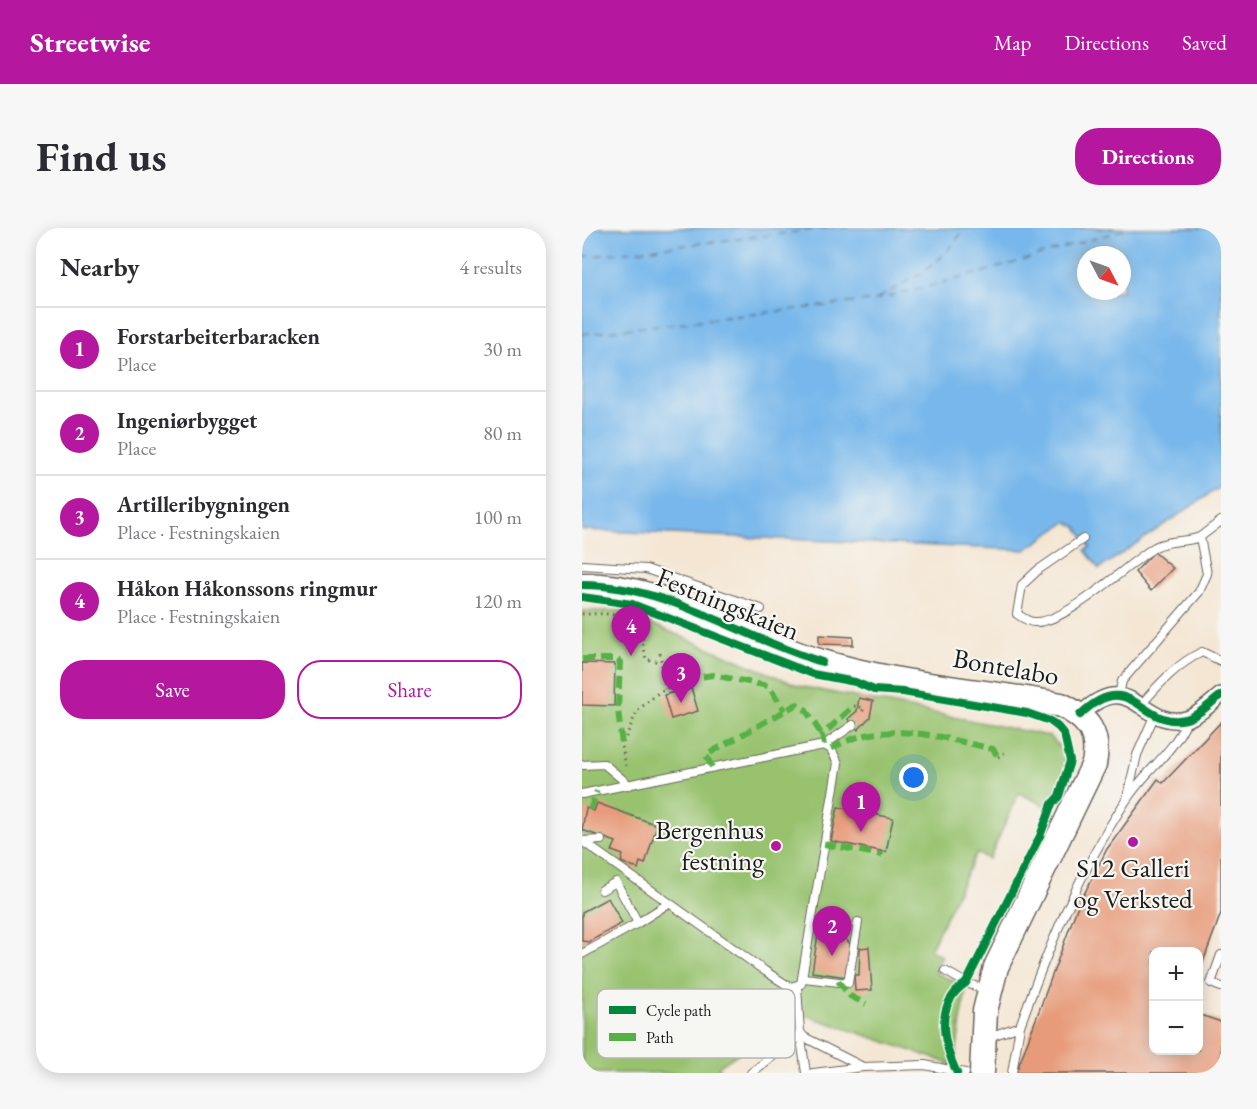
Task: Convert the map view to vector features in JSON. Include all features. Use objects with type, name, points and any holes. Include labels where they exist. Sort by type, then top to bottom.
[{"type":"main road","name":"Festningskaien","points":[[582,585],[606,585],[655,596],[822,662]]},
{"type":"main road","name":"Bontelabo","points":[[822,662],[878,676],[1061,705],[1080,715],[1091,728],[1096,742],[1094,764],[1004,947],[989,990],[982,1040],[982,1073]]},
{"type":"street","points":[[1080,715],[1092,704],[1106,696],[1119,695],[1142,705],[1163,719],[1188,718],[1221,695]]},
{"type":"lane","points":[[1083,538],[1038,570],[1022,585],[1017,614],[1032,622],[1048,620],[1102,588],[1154,548],[1170,541],[1187,542],[1200,537],[1221,521]]},
{"type":"lane","points":[[1119,695],[1122,681],[1199,592],[1207,574],[1200,537]]},
{"type":"lane","points":[[582,565],[646,569],[761,609]]},
{"type":"lane","points":[[1142,705],[1154,689],[1190,657],[1202,652],[1221,661]]},
{"type":"lane","points":[[1126,800],[1137,755],[1155,714]]},
{"type":"lane","points":[[1012,1073],[1020,1026],[1076,886],[1126,800],[1179,741],[1188,718]]},
{"type":"lane","points":[[582,794],[824,745],[853,725]]},
{"type":"lane","points":[[806,1073],[797,987],[804,978],[838,763],[831,749],[824,745]]},
{"type":"lane","points":[[582,765],[604,764],[629,785]]},
{"type":"lane","points":[[582,841],[601,840]]},
{"type":"lane","points":[[582,841],[765,971],[790,987],[797,987]]},
{"type":"lane","points":[[602,890],[616,882],[638,923]]},
{"type":"lane","points":[[582,954],[669,903]]},
{"type":"lane","points":[[804,978],[851,983],[858,922]]},
{"type":"lane","points":[[1221,955],[1210,983],[1221,987]]},
{"type":"lane","points":[[945,971],[966,983],[989,990]]},
{"type":"lane","points":[[828,980],[828,991]]},
{"type":"lane","points":[[982,1040],[1020,1026]]},
{"type":"lane","points":[[800,1032],[804,1037],[863,1067]]},
{"type":"lane","points":[[795,1039],[800,1032]]},
{"type":"lane","points":[[752,1073],[771,1058]]},
{"type":"lane","points":[[813,1073],[863,1067],[925,1065],[965,1073]]},
{"type":"path","points":[[582,614],[619,614],[626,618],[636,625],[641,633],[646,659],[660,662]]},
{"type":"path","points":[[660,653],[665,689]]},
{"type":"path","points":[[629,785],[622,746],[637,711],[675,682],[685,678]]},
{"type":"path","points":[[675,682],[681,690]]},
{"type":"path","points":[[854,706],[864,708],[861,715]]},
{"type":"path","points":[[998,757],[1004,753]]},
{"type":"path","points":[[814,917],[858,922]]},
{"type":"green space","name":"Bergenhus festning","points":[[582,611],[621,611],[799,686],[1049,736],[1058,745],[1063,753],[1065,770],[1048,807],[1019,793],[989,859],[976,853],[930,950],[942,956],[934,972],[966,987],[956,1055],[951,1055],[951,1064],[799,1013],[795,1016],[795,989],[597,989],[597,1058],[732,1058],[718,1067],[723,1073],[582,1073]]},
{"type":"water","points":[[582,228],[1221,228],[1221,486],[1099,569],[1085,550],[1090,547],[1077,527],[1067,522],[1025,550],[582,530]]},
{"type":"building","points":[[1154,552],[1173,568],[1151,591],[1135,572]]},
{"type":"building","points":[[819,635],[853,637],[853,645],[819,644]]},
{"type":"building","points":[[582,663],[615,664],[614,706],[582,705]]},
{"type":"building","points":[[691,687],[698,711],[671,719],[664,695]]},
{"type":"building","points":[[859,698],[873,701],[870,717],[858,730],[848,719],[857,711]]},
{"type":"building","points":[[1221,722],[1221,913],[1203,962],[1203,947],[1149,947],[1149,1055],[1203,1055],[1203,1016],[1221,1022],[1221,1073],[1016,1073],[1077,908],[1107,849],[1158,779],[1163,783]]},
{"type":"building","points":[[597,803],[657,825],[645,864],[640,862],[638,869],[621,862],[623,855],[612,851],[616,842],[582,830],[586,808],[594,811]]},
{"type":"building","points":[[838,807],[893,818],[886,852],[831,841]]},
{"type":"building","points":[[608,898],[622,923],[589,942],[582,941],[582,912]]},
{"type":"building","points":[[820,921],[846,925],[844,937],[850,944],[847,977],[812,972]]},
{"type":"building","points":[[869,947],[872,990],[855,991],[854,975],[859,975],[860,948]]},
{"type":"ferry route","points":[[582,257],[831,228]]},
{"type":"ferry route","points":[[878,298],[927,269],[948,251],[964,228]]},
{"type":"ferry route","points":[[1081,228],[1122,229]]},
{"type":"ferry route","points":[[582,334],[875,300],[980,273],[1130,228]]},
{"type":"marked path","points":[[582,659],[616,659],[620,662],[618,709],[622,746]]},
{"type":"marked path","points":[[685,679],[713,675],[768,686],[785,710]]},
{"type":"marked path","points":[[712,767],[706,755],[797,704],[805,709],[822,735]]},
{"type":"marked path","points":[[824,745],[822,735],[854,706]]},
{"type":"marked path","points":[[831,749],[870,734],[911,733],[993,749],[998,757]]},
{"type":"marked path","points":[[590,810],[597,791]]},
{"type":"marked path","points":[[824,844],[882,855]]},
{"type":"marked path","points":[[838,981],[850,996],[866,1004]]},
{"type":"cycle path","points":[[582,585],[614,587],[675,603],[792,652],[822,662]]},
{"type":"cycle path","points":[[582,597],[632,604],[813,674],[855,682],[874,690],[903,692],[1027,713],[1050,721],[1064,734],[1070,761],[1059,796],[1052,804],[1040,836],[966,983],[956,992],[945,1013],[945,1037],[957,1073]]},
{"type":"cycle path","points":[[1080,715],[1098,701],[1112,696],[1125,697],[1158,716],[1171,720],[1186,719],[1200,712],[1221,695]]},
{"type":"place","name":"Håkon Håkonssons ringmur","points":[[631,656]]},
{"type":"place","name":"Artilleribygningen","points":[[681,703]]},
{"type":"place","name":"Forstarbeiterbaracken","points":[[861,832]]},
{"type":"place","name":"S12 Galleri og Verksted","points":[[1133,842]]},
{"type":"place","name":"Bergenhus festning","points":[[776,846]]},
{"type":"place","name":"Ingeniørbygget","points":[[832,956]]}]
